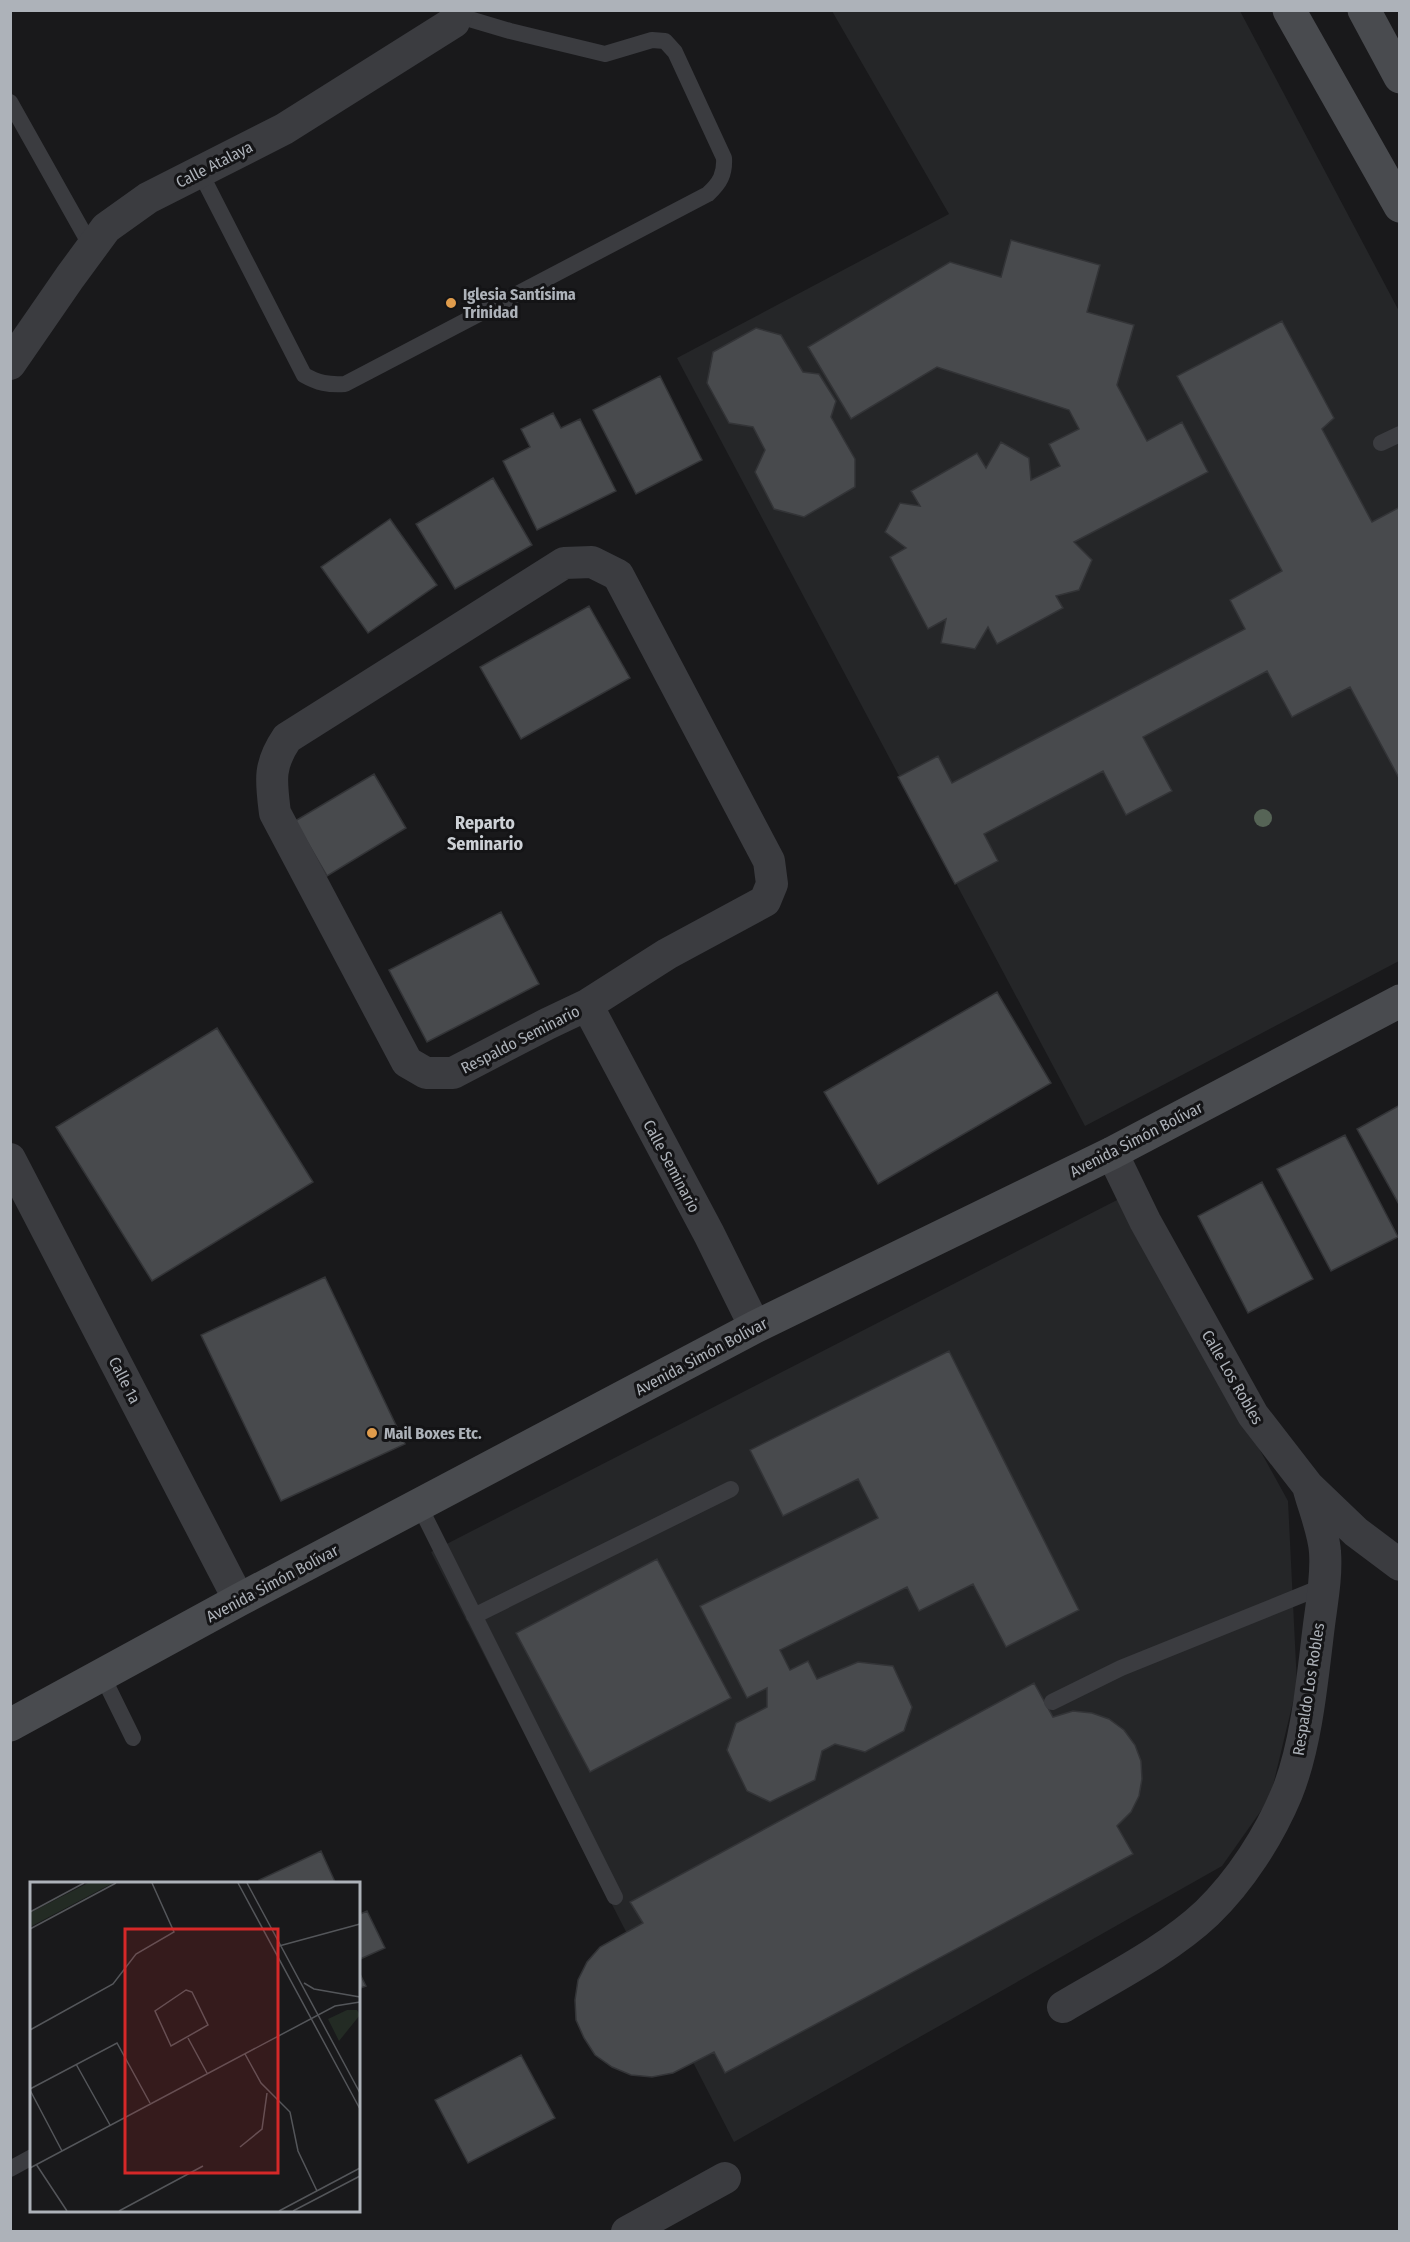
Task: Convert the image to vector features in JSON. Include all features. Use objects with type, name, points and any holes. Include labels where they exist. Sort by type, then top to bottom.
[{"type":"main road","points":[[1289,10],[1389,166],[1400,206]]},
{"type":"main road","points":[[1364,10],[1400,77]]},
{"type":"main road","name":"Avenida Simón Bolívar","points":[[10,1725],[239,1600],[755,1327],[1112,1154],[1400,1001]]},
{"type":"street","name":"Calle Atalaya","points":[[10,364],[106,228],[148,198],[284,129],[454,22],[457,13]]},
{"type":"street","name":"Respaldo Seminario","points":[[592,562],[618,575],[769,861],[772,884],[765,901],[667,954],[587,1005],[453,1073],[426,1073],[407,1062],[275,813],[271,781],[276,754],[287,738],[564,563],[592,562]]},
{"type":"street","name":"Calle Seminario","points":[[587,1005],[709,1234],[755,1327]]},
{"type":"street","name":"Calle Los Robles","points":[[1112,1154],[1145,1221],[1253,1415],[1308,1486],[1356,1532],[1400,1565]]},
{"type":"street","name":"Calle 1a","points":[[10,1159],[239,1600]]},
{"type":"street","name":"Respaldo Los Robles","points":[[1063,2007],[1174,1940],[1207,1913],[1234,1884],[1264,1839],[1287,1791],[1303,1736],[1324,1586],[1325,1550],[1308,1486]]},
{"type":"street","points":[[627,2232],[725,2178]]},
{"type":"lane","points":[[200,172],[304,375],[316,382],[331,385],[345,384],[708,194],[722,178],[724,158],[675,52],[665,41],[652,40],[605,54],[510,31],[457,13]]},
{"type":"lane","points":[[10,102],[92,248]]},
{"type":"lane","points":[[1381,443],[1400,434]]},
{"type":"lane","points":[[474,1616],[731,1489]]},
{"type":"lane","points":[[419,1505],[615,1897]]},
{"type":"lane","points":[[1052,1702],[1120,1668],[1324,1586]]},
{"type":"lane","points":[[102,1675],[133,1738]]},
{"type":"lane","points":[[10,2169],[30,2158]]},
{"type":"shaded area","points":[[832,11],[1240,11],[1399,311],[1399,961],[1085,1126],[677,358],[949,214]]},
{"type":"shaded area","points":[[1121,1198],[1288,1501],[1297,1685],[1270,1798],[1222,1866],[734,2142],[431,1552]]},
{"type":"building","points":[[1011,240],[1100,265],[1087,312],[1134,325],[1117,385],[1147,441],[1182,422],[1208,472],[1074,542],[1092,560],[1079,590],[1056,596],[1063,608],[997,644],[988,627],[975,649],[941,643],[946,619],[928,629],[890,557],[906,548],[885,532],[900,503],[920,506],[911,491],[977,453],[986,468],[1001,442],[1029,458],[1031,480],[1060,466],[1049,444],[1079,429],[1069,410],[937,367],[851,419],[808,347],[950,262],[1001,277]]},
{"type":"building","points":[[1282,321],[1334,418],[1322,429],[1372,522],[1400,507],[1400,780],[1350,687],[1292,717],[1267,671],[1143,737],[1172,791],[1126,815],[1103,771],[984,834],[998,861],[955,884],[898,777],[938,756],[952,783],[1245,629],[1230,600],[1282,571],[1177,376]]},
{"type":"building","points":[[756,328],[781,335],[803,372],[819,374],[836,401],[831,417],[855,459],[855,487],[804,517],[774,509],[755,472],[765,450],[753,427],[729,423],[707,383],[713,352]]},
{"type":"building","points":[[660,376],[702,460],[636,494],[593,410]]},
{"type":"building","points":[[553,413],[561,428],[580,419],[616,491],[537,530],[503,461],[530,447],[521,429]]},
{"type":"building","points":[[493,478],[532,545],[455,589],[416,524]]},
{"type":"building","points":[[390,519],[437,585],[368,633],[321,567]]},
{"type":"building","points":[[589,606],[630,678],[521,739],[480,667]]},
{"type":"building","points":[[374,774],[406,828],[327,876],[295,821]]},
{"type":"building","points":[[501,912],[539,984],[427,1042],[389,970]]},
{"type":"building","points":[[997,992],[1051,1083],[878,1184],[824,1092]]},
{"type":"building","points":[[217,1028],[313,1182],[152,1281],[56,1127]]},
{"type":"building","points":[[1400,1105],[1400,1206],[1357,1129]]},
{"type":"building","points":[[1345,1135],[1398,1237],[1331,1271],[1277,1169]]},
{"type":"building","points":[[1262,1182],[1313,1279],[1248,1313],[1198,1216]]},
{"type":"building","points":[[325,1277],[405,1444],[281,1501],[201,1335]]},
{"type":"building","points":[[949,1351],[1079,1610],[1006,1647],[973,1584],[919,1611],[907,1587],[780,1650],[790,1670],[808,1661],[817,1679],[858,1662],[893,1666],[912,1707],[904,1731],[865,1752],[835,1744],[822,1751],[815,1780],[770,1802],[747,1791],[727,1750],[736,1723],[767,1707],[767,1688],[747,1698],[700,1606],[878,1518],[858,1479],[783,1516],[750,1450]]},
{"type":"building","points":[[657,1559],[731,1698],[590,1772],[516,1633]]},
{"type":"building","points":[[1034,1683],[1053,1717],[1073,1711],[1092,1713],[1109,1719],[1124,1730],[1135,1745],[1141,1761],[1142,1779],[1139,1796],[1131,1812],[1117,1826],[1133,1854],[725,2073],[714,2052],[673,2073],[652,2077],[631,2075],[612,2067],[595,2055],[576,2020],[575,2000],[578,1980],[587,1962],[600,1947],[643,1923],[630,1902]]},
{"type":"building","points":[[321,1851],[335,1882],[260,1882],[259,1880]]},
{"type":"building","points":[[367,1911],[385,1948],[360,1959],[360,1914]]},
{"type":"building","points":[[360,1974],[366,1986],[360,1988]]},
{"type":"building","points":[[521,2055],[555,2118],[468,2163],[435,2100]]},
{"type":"place","name":"Iglesia Santísima Trinidad","points":[[451,303]]},
{"type":"place","name":"Mail Boxes Etc.","points":[[372,1433]]},
{"type":"district","name":"Reparto Seminario","points":[[485,833]]}]
